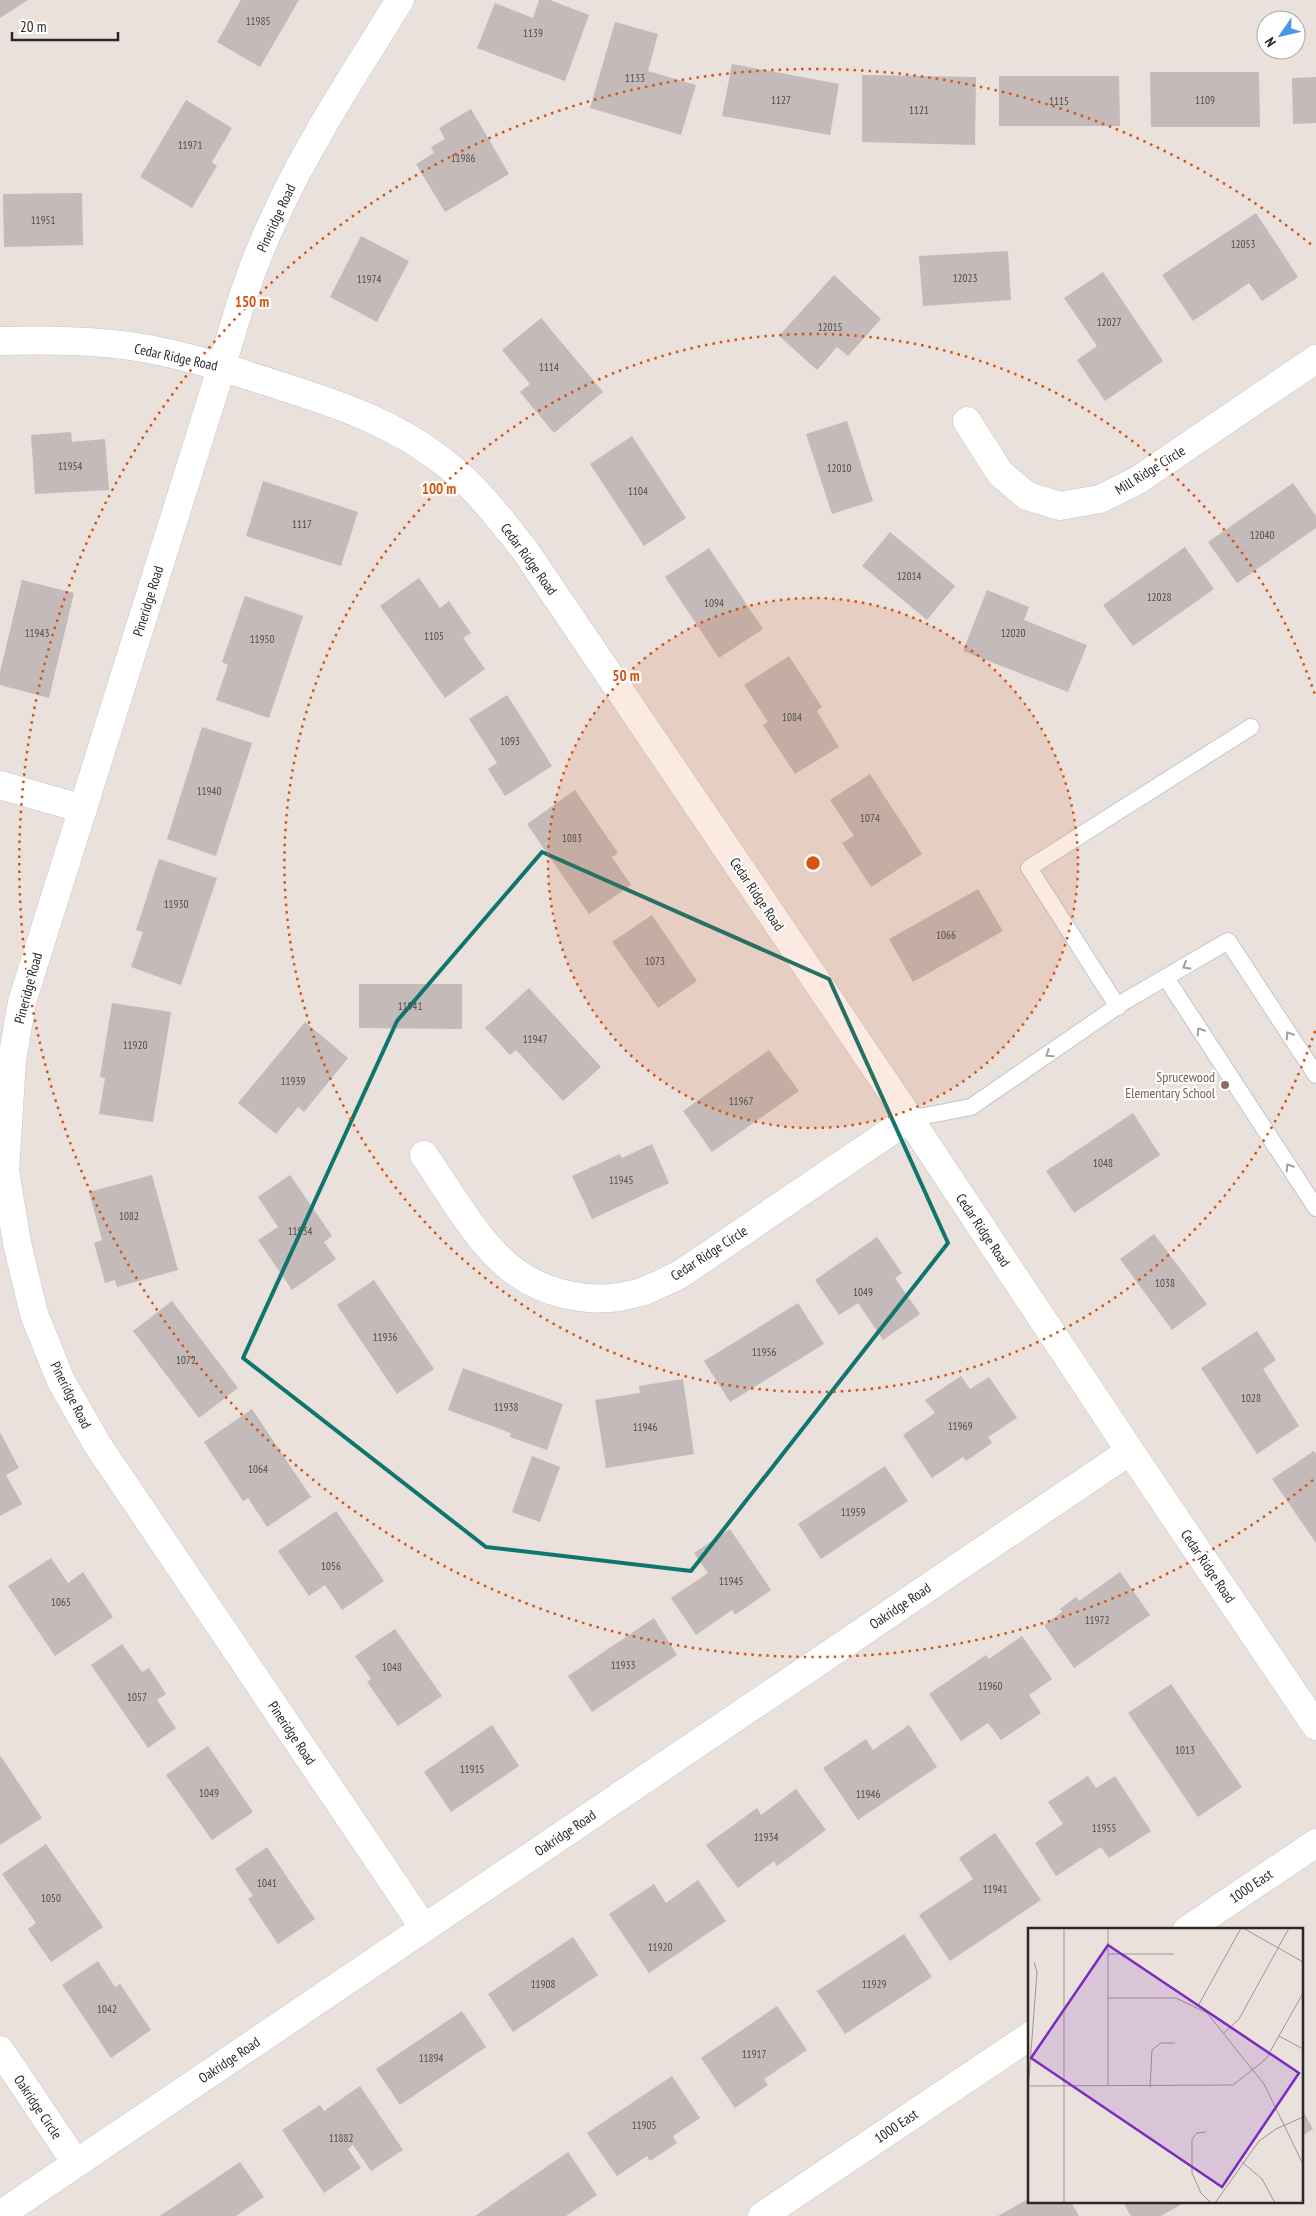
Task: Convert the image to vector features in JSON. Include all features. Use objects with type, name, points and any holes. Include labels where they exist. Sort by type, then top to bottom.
[{"type":"street","name":"Pineridge Road","points":[[400,0],[304,157],[271,224],[244,292],[22,1002],[12,1060],[2,1172],[34,1314],[61,1381],[97,1444],[424,1928]]},
{"type":"street","name":"Cedar Ridge Road","points":[[0,341],[67,340],[144,348],[222,366],[345,407],[398,431],[446,463],[488,504],[529,558],[909,1119],[1316,1726]]},
{"type":"street","name":"Mill Ridge Circle","points":[[967,421],[1000,472],[1027,496],[1060,506],[1100,500],[1138,480],[1316,359]]},
{"type":"street","points":[[0,785],[83,809]]},
{"type":"street","name":"Cedar Ridge Circle","points":[[424,1155],[500,1260],[532,1283],[568,1295],[604,1300],[642,1292],[679,1275],[909,1119]]},
{"type":"street","name":"Oakridge Road","points":[[0,2215],[1130,1451]]},
{"type":"street","name":"1000 East","points":[[1190,1928],[1316,1843]]},
{"type":"street","name":"1000 East","points":[[762,2216],[1028,2037]]},
{"type":"street","name":"Oakridge Circle","points":[[0,2050],[76,2164]]},
{"type":"lane","points":[[1118,1007],[1029,868],[1251,727]]},
{"type":"lane","points":[[909,1119],[970,1107],[1118,1007],[1228,941],[1316,1075]]},
{"type":"lane","points":[[1166,978],[1316,1208]]},
{"type":"highlighted area","points":[[542,852],[829,979],[948,1243],[691,1571],[486,1547],[243,1358],[397,1021]]},
{"type":"building","points":[[0,0],[28,0],[0,18]]},
{"type":"building","points":[[241,0],[299,0],[260,67],[217,42]]},
{"type":"building","points":[[539,0],[550,0],[589,15],[565,81],[477,48],[495,3],[533,18]]},
{"type":"building","points":[[615,22],[658,34],[648,71],[696,85],[681,135],[590,108]]},
{"type":"building","points":[[732,64],[839,84],[830,135],[722,116]]},
{"type":"building","points":[[1150,72],[1259,72],[1260,127],[1151,127]]},
{"type":"building","points":[[862,75],[976,77],[975,145],[862,142]]},
{"type":"building","points":[[999,76],[1119,76],[1120,126],[999,126]]},
{"type":"building","points":[[1316,77],[1316,123],[1293,124],[1292,78]]},
{"type":"building","points":[[186,100],[232,128],[212,162],[217,166],[192,208],[140,177]]},
{"type":"building","points":[[471,109],[509,174],[445,212],[416,164],[434,153],[431,147],[445,139],[439,128]]},
{"type":"building","points":[[82,193],[83,245],[4,247],[3,194]]},
{"type":"building","points":[[1256,213],[1298,277],[1262,301],[1249,283],[1193,321],[1162,275]]},
{"type":"building","points":[[361,236],[409,261],[377,322],[330,297]]},
{"type":"building","points":[[1008,251],[1011,300],[923,306],[919,256]]},
{"type":"building","points":[[1103,272],[1163,361],[1105,401],[1077,360],[1097,346],[1064,298]]},
{"type":"building","points":[[834,275],[881,319],[848,356],[837,347],[817,370],[779,336]]},
{"type":"building","points":[[541,318],[603,392],[554,433],[520,392],[530,384],[502,350]]},
{"type":"building","points":[[847,421],[873,501],[832,514],[806,434]]},
{"type":"building","points":[[71,432],[72,442],[105,439],[109,490],[35,494],[31,435]]},
{"type":"building","points":[[632,436],[686,518],[644,546],[590,464]]},
{"type":"building","points":[[263,481],[358,512],[341,566],[246,536]]},
{"type":"building","points":[[1293,483],[1316,516],[1316,528],[1237,583],[1208,542]]},
{"type":"building","points":[[890,532],[955,586],[927,620],[862,566]]},
{"type":"building","points":[[1185,547],[1214,589],[1133,646],[1103,605]]},
{"type":"building","points":[[709,548],[763,629],[719,658],[665,577]]},
{"type":"building","points":[[419,578],[440,608],[449,601],[471,633],[463,638],[485,669],[445,698],[380,606]]},
{"type":"building","points":[[22,580],[74,593],[49,698],[0,685],[0,672]]},
{"type":"building","points":[[987,590],[1029,607],[1024,620],[1087,645],[1068,692],[963,651]]},
{"type":"building","points":[[245,596],[303,616],[269,718],[216,700],[228,665],[222,662]]},
{"type":"building","points":[[789,656],[822,707],[817,711],[839,747],[795,774],[763,725],[768,722],[744,685]]},
{"type":"building","points":[[507,695],[552,766],[505,796],[488,769],[497,763],[469,719]]},
{"type":"building","points":[[202,727],[252,743],[216,856],[167,839]]},
{"type":"building","points":[[870,774],[922,854],[871,887],[842,843],[854,836],[830,800]]},
{"type":"building","points":[[575,790],[618,853],[612,857],[631,885],[589,914],[527,824]]},
{"type":"building","points":[[159,859],[217,878],[181,985],[131,967],[143,932],[136,930]]},
{"type":"building","points":[[978,889],[1003,931],[913,982],[889,939]]},
{"type":"building","points":[[652,915],[697,981],[658,1008],[612,942]]},
{"type":"building","points":[[359,984],[462,984],[462,1029],[359,1028]]},
{"type":"building","points":[[529,988],[601,1067],[563,1101],[516,1050],[510,1055],[485,1028]]},
{"type":"building","points":[[112,1003],[171,1012],[153,1122],[99,1114],[105,1078],[100,1077]]},
{"type":"building","points":[[305,1022],[348,1058],[304,1112],[298,1107],[276,1134],[238,1103]]},
{"type":"building","points":[[769,1050],[799,1091],[712,1152],[683,1111]]},
{"type":"building","points":[[1133,1113],[1160,1155],[1074,1213],[1046,1171]]},
{"type":"building","points":[[652,1144],[669,1183],[592,1219],[572,1176],[620,1154],[622,1158]]},
{"type":"building","points":[[152,1175],[178,1270],[117,1287],[115,1280],[105,1283],[94,1243],[102,1240],[89,1192]]},
{"type":"building","points":[[290,1175],[332,1236],[324,1242],[336,1259],[292,1290],[258,1240],[278,1227],[258,1197]]},
{"type":"building","points":[[1154,1234],[1207,1304],[1172,1330],[1120,1259]]},
{"type":"building","points":[[877,1237],[902,1273],[895,1278],[920,1314],[883,1340],[858,1303],[839,1315],[815,1280]]},
{"type":"building","points":[[374,1280],[434,1369],[397,1394],[337,1305]]},
{"type":"building","points":[[172,1301],[238,1388],[199,1418],[133,1331]]},
{"type":"building","points":[[798,1303],[824,1344],[730,1402],[704,1361]]},
{"type":"building","points":[[1257,1331],[1276,1360],[1263,1369],[1299,1426],[1257,1454],[1201,1368]]},
{"type":"building","points":[[463,1368],[563,1404],[547,1450],[510,1437],[511,1433],[448,1410]]},
{"type":"building","points":[[961,1376],[970,1389],[989,1377],[1017,1418],[988,1437],[992,1443],[966,1461],[963,1457],[932,1478],[903,1435],[935,1413],[925,1400]]},
{"type":"building","points":[[683,1379],[694,1454],[606,1468],[595,1400],[640,1393],[639,1386]]},
{"type":"building","points":[[252,1409],[311,1497],[267,1527],[248,1498],[243,1501],[204,1442]]},
{"type":"building","points":[[0,1432],[19,1468],[6,1475],[22,1504],[0,1516]]},
{"type":"building","points":[[1314,1451],[1316,1454],[1316,1543],[1272,1479]]},
{"type":"building","points":[[532,1456],[560,1467],[540,1522],[512,1512]]},
{"type":"building","points":[[885,1466],[908,1501],[821,1559],[798,1524]]},
{"type":"building","points":[[336,1511],[384,1581],[342,1610],[325,1585],[309,1596],[278,1551]]},
{"type":"building","points":[[730,1529],[771,1590],[735,1615],[732,1610],[696,1635],[671,1598],[708,1573],[694,1553]]},
{"type":"building","points":[[51,1558],[68,1583],[83,1572],[113,1617],[55,1656],[8,1586]]},
{"type":"building","points":[[1120,1572],[1150,1615],[1074,1668],[1044,1625],[1062,1612],[1060,1609],[1076,1597],[1079,1601]]},
{"type":"building","points":[[654,1618],[677,1655],[592,1712],[568,1676]]},
{"type":"building","points":[[395,1629],[442,1696],[398,1726],[367,1682],[371,1679],[355,1656]]},
{"type":"building","points":[[1022,1636],[1052,1679],[1029,1695],[1041,1713],[1001,1740],[988,1723],[961,1741],[929,1694],[986,1655],[989,1659]]},
{"type":"building","points":[[122,1644],[142,1672],[149,1668],[166,1694],[157,1700],[176,1728],[148,1748],[91,1665]]},
{"type":"building","points":[[1171,1684],[1242,1787],[1198,1817],[1128,1713]]},
{"type":"building","points":[[492,1725],[519,1766],[451,1812],[424,1772]]},
{"type":"building","points":[[909,1725],[937,1767],[858,1820],[823,1768],[866,1739],[873,1750]]},
{"type":"building","points":[[208,1746],[253,1812],[212,1840],[166,1775]]},
{"type":"building","points":[[0,1755],[42,1818],[0,1845]]},
{"type":"building","points":[[1088,1776],[1096,1788],[1115,1776],[1151,1831],[1109,1858],[1101,1847],[1056,1876],[1035,1843],[1063,1824],[1048,1802]]},
{"type":"building","points":[[796,1789],[826,1830],[777,1866],[774,1861],[738,1888],[706,1845],[757,1808],[761,1815]]},
{"type":"building","points":[[995,1833],[1041,1900],[950,1961],[919,1915],[973,1879],[959,1858]]},
{"type":"building","points":[[46,1844],[103,1927],[51,1962],[28,1929],[36,1923],[2,1874]]},
{"type":"building","points":[[267,1847],[315,1919],[278,1944],[248,1899],[253,1896],[235,1869]]},
{"type":"building","points":[[698,1880],[726,1921],[649,1973],[609,1914],[654,1884],[666,1903]]},
{"type":"building","points":[[904,1934],[932,1977],[845,2034],[817,1991]]},
{"type":"building","points":[[573,1937],[598,1975],[513,2032],[488,1994]]},
{"type":"building","points":[[98,1961],[115,1987],[120,1984],[151,2030],[111,2058],[62,1985]]},
{"type":"building","points":[[777,2006],[807,2050],[764,2079],[768,2085],[735,2108],[701,2058]]},
{"type":"building","points":[[462,2011],[486,2047],[400,2105],[376,2069]]},
{"type":"building","points":[[672,2076],[700,2118],[673,2136],[677,2143],[650,2161],[647,2156],[617,2176],[587,2133]]},
{"type":"building","points":[[360,2086],[403,2150],[371,2171],[353,2145],[348,2149],[361,2168],[324,2193],[282,2130],[320,2105],[324,2111]]},
{"type":"building","points":[[1304,2113],[1313,2129],[1304,2135]]},
{"type":"building","points":[[568,2152],[597,2195],[566,2216],[475,2216]]},
{"type":"building","points":[[240,2162],[264,2197],[236,2216],[160,2216]]},
{"type":"building","points":[[1028,2199],[1028,2204],[1072,2204],[1079,2216],[998,2216]]},
{"type":"building","points":[[1124,2204],[1182,2204],[1161,2216],[1131,2216]]},
{"type":"place","name":"Sprucewood Elementary School","points":[[1225,1085]]}]
